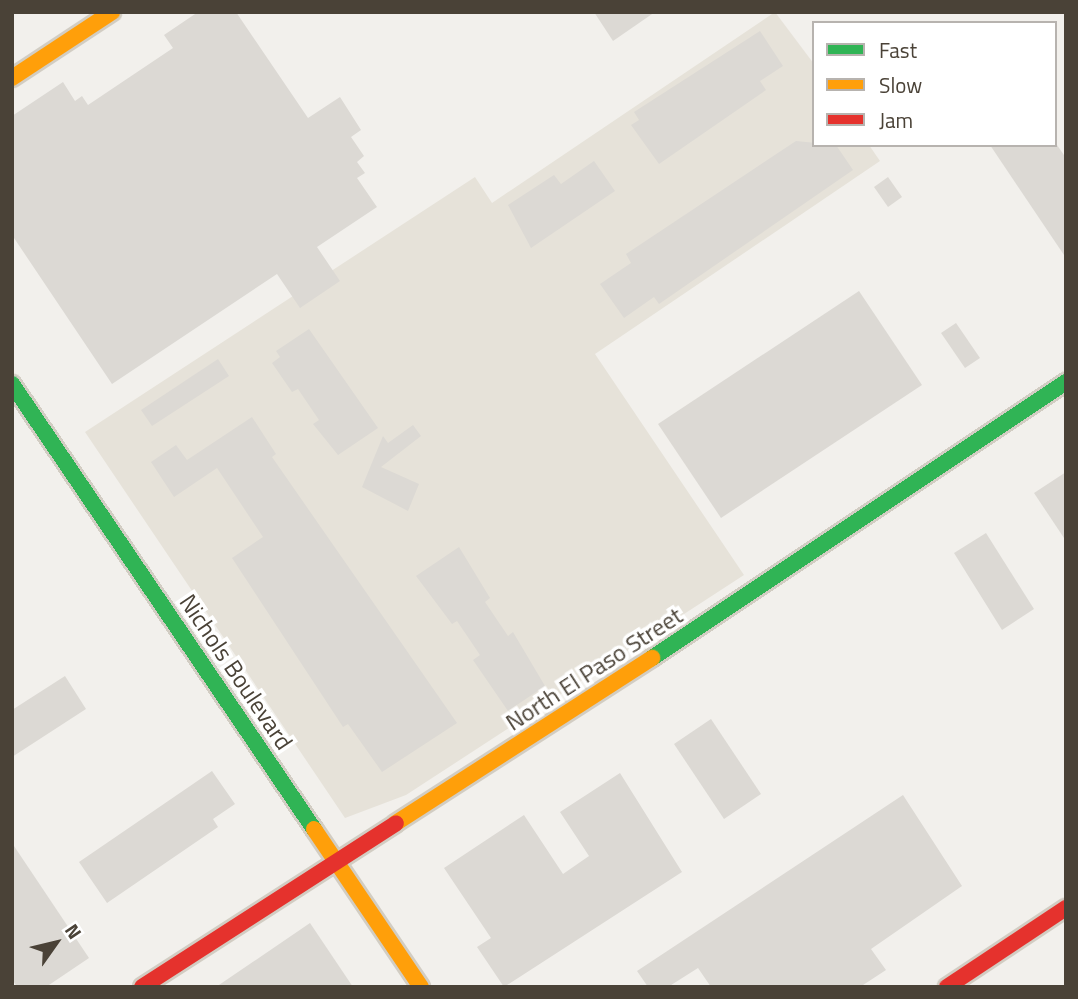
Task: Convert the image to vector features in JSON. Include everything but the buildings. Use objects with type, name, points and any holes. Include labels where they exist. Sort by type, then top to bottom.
[{"type":"street","points":[[12,78],[112,12]]},
{"type":"street","name":"North El Paso Street","points":[[142,987],[1066,382]]},
{"type":"street","name":"Nichols Boulevard","points":[[12,384],[421,987]]},
{"type":"street","points":[[947,987],[1066,908]]},
{"type":"shaded area","points":[[775,12],[812,61],[812,147],[870,147],[880,161],[595,354],[744,575],[406,795],[345,818],[85,432],[475,177],[492,203]]},
{"type":"traffic: fast","points":[[652,658],[1066,382]]},
{"type":"traffic: fast","points":[[12,384],[314,829]]},
{"type":"traffic: slow","points":[[12,78],[112,12]]},
{"type":"traffic: slow","points":[[396,823],[652,658]]},
{"type":"traffic: slow","points":[[314,829],[421,987]]},
{"type":"traffic: jam","points":[[142,987],[396,823]]},
{"type":"traffic: jam","points":[[947,987],[1066,908]]}]
